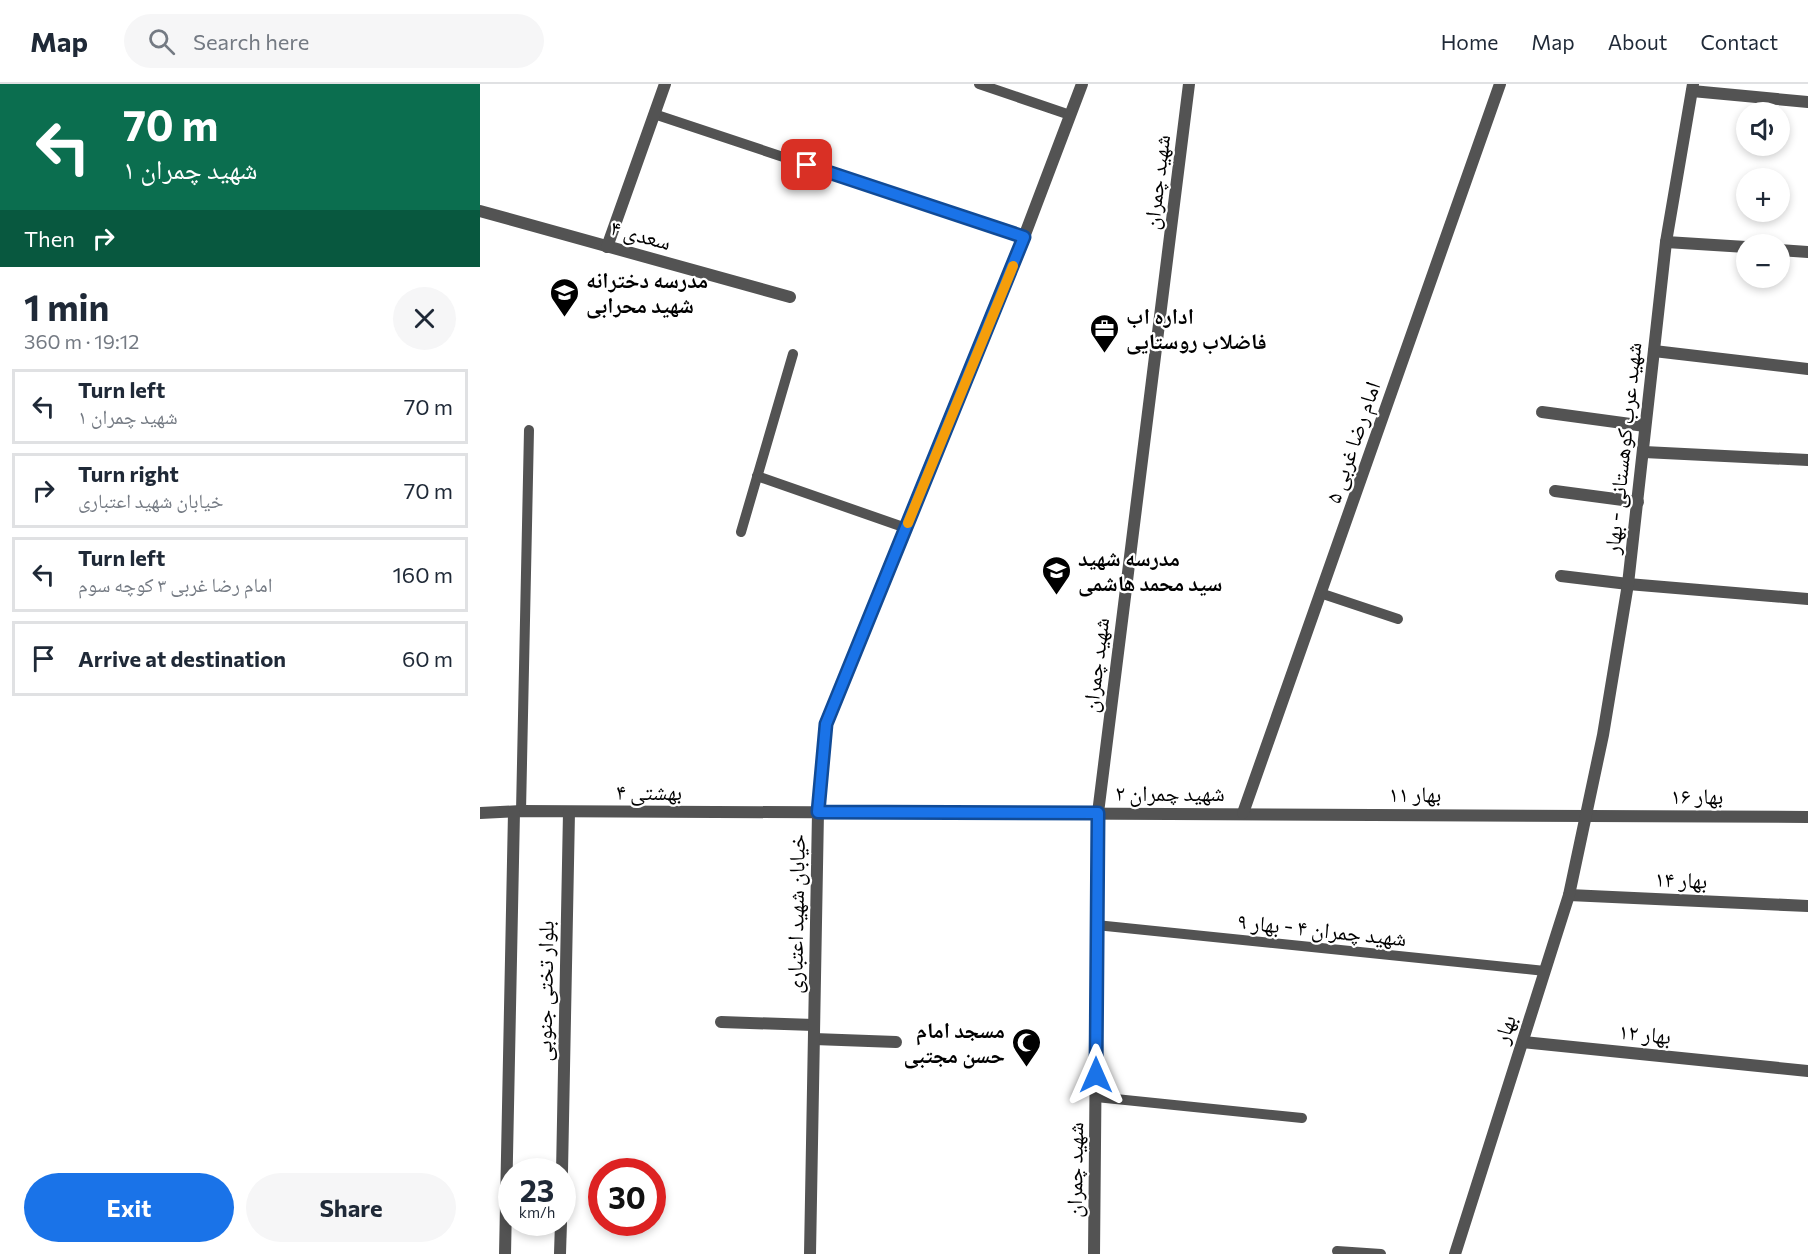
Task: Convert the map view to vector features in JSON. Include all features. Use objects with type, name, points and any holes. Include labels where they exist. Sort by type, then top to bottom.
[{"type":"street","points":[[607,247],[665,84]]},
{"type":"street","name":"خیابان شهید اعتباری","points":[[810,1254],[818,812],[826,724],[1024,237],[1082,84]]},
{"type":"street","name":"شهید چمران","points":[[1094,1254],[1098,813],[1189,84]]},
{"type":"street","name":"امام رضا غربی ۵","points":[[1243,813],[1500,84]]},
{"type":"street","points":[[1692,88],[1808,102]]},
{"type":"street","name":"شهید عرب کوهستانی - بهار","points":[[1587,815],[1613,684],[1628,584],[1666,242],[1692,88]]},
{"type":"street","name":"سعدی ۴","points":[[480,211],[790,297]]},
{"type":"street","points":[[1666,242],[1736,247]]},
{"type":"street","points":[[1790,251],[1808,252]]},
{"type":"street","points":[[1654,351],[1808,369]]},
{"type":"street","points":[[1542,412],[1645,426]]},
{"type":"street","points":[[1644,452],[1808,460]]},
{"type":"street","points":[[1555,491],[1638,502]]},
{"type":"street","points":[[1561,576],[1808,599]]},
{"type":"street","name":"بلوار تختی جنوبی","points":[[505,1254],[518,812]]},
{"type":"street","name":"بلوار تختی جنوبی","points":[[562,1158],[569,812]]},
{"type":"street","name":"بهشتی ۴","points":[[480,813],[1098,813]]},
{"type":"street","name":"شهید چمران ۲","points":[[1098,813],[1243,813]]},
{"type":"street","name":"بهار ۱۱","points":[[1243,813],[1587,815]]},
{"type":"street","name":"بهار ۱۶","points":[[1587,815],[1808,817]]},
{"type":"street","name":"بهار","points":[[1455,1254],[1569,896],[1587,815]]},
{"type":"street","name":"بهار ۱۴","points":[[1569,896],[1808,906]]},
{"type":"street","points":[[721,1022],[814,1024]]},
{"type":"street","points":[[814,1039],[896,1042]]},
{"type":"street","name":"بهار ۱۲","points":[[1522,1042],[1808,1071]]},
{"type":"street","points":[[560,1254],[561,1236]]},
{"type":"lane","points":[[979,84],[1070,115]]},
{"type":"lane","points":[[654,114],[1024,237]]},
{"type":"lane","points":[[741,532],[793,354]]},
{"type":"lane","points":[[518,812],[529,430]]},
{"type":"lane","points":[[757,476],[906,528]]},
{"type":"lane","points":[[1320,593],[1398,619]]},
{"type":"lane","name":"شهید چمران ۴ - بهار ۹","points":[[1096,925],[1545,971]]},
{"type":"lane","points":[[1096,1097],[1302,1118]]},
{"type":"lane","points":[[1337,1251],[1381,1254]]},
{"type":"slow traffic","points":[[908,523],[1013,266]]},
{"type":"place","name":"مدرسه دخترانه شهید محرابی","points":[[565,318]]},
{"type":"place","name":"اداره اب فاضلاب روستایی","points":[[1105,354]]},
{"type":"place","name":"مدرسه شهید سید محمد هاشمی","points":[[1057,596]]},
{"type":"place","name":"مسجد امام حسن مجتبی","points":[[1026,1068]]},
{"type":"route","points":[[807,165],[1024,237],[826,724],[818,812],[1098,813],[1096,1075]]}]
